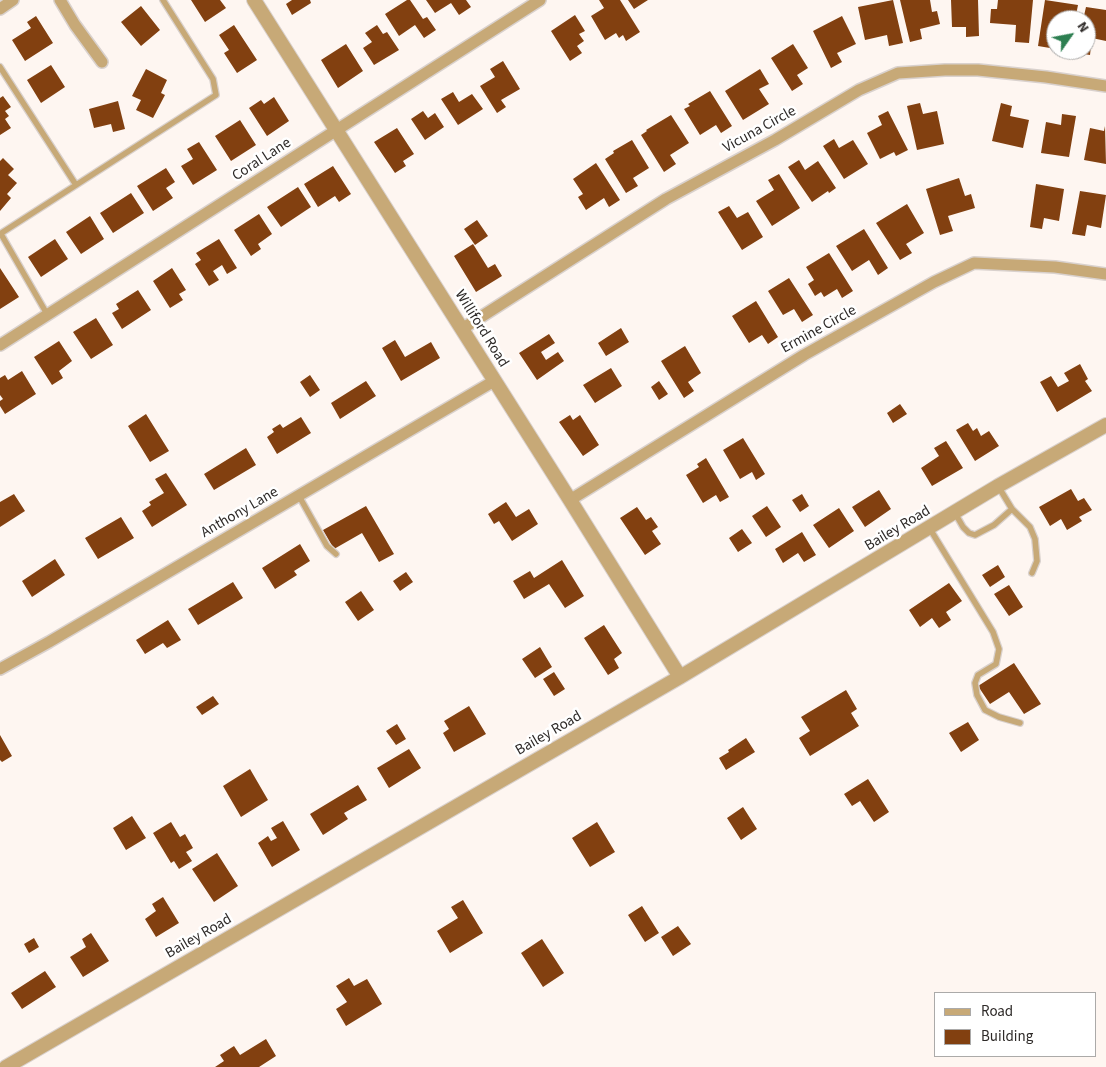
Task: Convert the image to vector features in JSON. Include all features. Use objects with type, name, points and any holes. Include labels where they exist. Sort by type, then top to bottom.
[{"type":"street","points":[[0,9],[14,0]]},
{"type":"street","points":[[60,0],[75,25],[102,62]]},
{"type":"street","name":"Williford Road","points":[[254,0],[680,677]]},
{"type":"street","name":"Coral Lane","points":[[0,344],[540,0]]},
{"type":"street","name":"Vicuna Circle","points":[[462,329],[666,199],[775,140],[859,90],[898,73],[978,70],[1106,86]]},
{"type":"street","name":"Ermine Circle","points":[[570,500],[804,355],[934,282],[974,263],[1055,267],[1106,274]]},
{"type":"street","name":"Anthony Lane","points":[[0,670],[494,381]]},
{"type":"street","name":"Bailey Road","points":[[6,1067],[680,677],[930,529],[998,486],[1106,425]]},
{"type":"lane","points":[[47,314],[0,234],[216,95],[213,79],[163,0]]},
{"type":"lane","points":[[0,67],[76,185]]},
{"type":"lane","points":[[998,486],[1012,509],[1030,527],[1035,539],[1037,560],[1032,572]]},
{"type":"lane","points":[[298,496],[327,546],[336,554]]},
{"type":"lane","points":[[955,513],[969,533],[975,535],[994,525],[1012,509]]},
{"type":"lane","points":[[930,529],[994,632],[999,649],[996,664],[978,675],[975,683],[977,696],[985,710],[999,717],[1020,723]]},
{"type":"building","points":[[191,0],[220,0],[226,8],[205,22]]},
{"type":"building","points":[[292,0],[310,0],[311,3],[292,15],[286,4]]},
{"type":"building","points":[[410,0],[423,19],[427,17],[436,30],[424,38],[415,25],[399,36],[385,14]]},
{"type":"building","points":[[426,0],[466,0],[471,7],[459,15],[451,3],[435,13]]},
{"type":"building","points":[[599,0],[620,0],[640,32],[626,41],[623,35],[619,38],[616,33],[605,40],[591,16],[604,8]]},
{"type":"building","points":[[628,0],[648,0],[634,9]]},
{"type":"building","points":[[893,0],[903,43],[889,46],[887,35],[865,40],[858,7]]},
{"type":"building","points":[[900,0],[930,0],[932,12],[937,11],[940,24],[920,29],[922,39],[910,42]]},
{"type":"building","points":[[951,0],[978,0],[979,36],[966,37],[966,27],[952,27]]},
{"type":"building","points":[[998,0],[1033,0],[1029,43],[1015,42],[1016,25],[990,23],[991,9],[997,9]]},
{"type":"building","points":[[1045,0],[1078,5],[1077,10],[1046,10],[1046,47],[1038,46]]},
{"type":"building","points":[[141,6],[160,30],[141,46],[121,22]]},
{"type":"building","points":[[1086,7],[1106,10],[1106,41],[1096,39],[1096,10],[1085,10]]},
{"type":"building","points":[[575,15],[585,31],[579,34],[584,41],[577,46],[582,53],[570,61],[551,31]]},
{"type":"building","points":[[36,16],[53,43],[25,61],[12,40],[31,28],[27,22]]},
{"type":"building","points":[[842,16],[856,44],[837,53],[842,62],[831,68],[813,31]]},
{"type":"building","points":[[234,25],[257,60],[237,73],[224,53],[229,50],[219,35]]},
{"type":"building","points":[[377,25],[383,34],[387,32],[399,50],[374,65],[363,48],[372,42],[365,33]]},
{"type":"building","points":[[346,44],[363,71],[338,88],[321,60]]},
{"type":"building","points":[[793,44],[808,68],[797,75],[803,84],[792,91],[771,58]]},
{"type":"building","points":[[503,61],[520,89],[501,100],[506,107],[497,113],[480,86],[495,77],[490,69]]},
{"type":"building","points":[[51,65],[65,87],[41,103],[27,80]]},
{"type":"building","points":[[146,69],[167,80],[161,93],[165,95],[153,118],[136,110],[141,100],[132,96]]},
{"type":"building","points":[[760,69],[769,84],[759,89],[769,104],[743,120],[725,91]]},
{"type":"building","points":[[710,91],[732,126],[721,133],[716,125],[700,135],[684,109],[690,106],[688,104]]},
{"type":"building","points":[[453,92],[459,102],[472,94],[483,109],[458,125],[441,99]]},
{"type":"building","points":[[3,96],[11,107],[5,111],[9,116],[5,119],[11,128],[0,135],[0,98]]},
{"type":"building","points":[[274,97],[289,121],[267,136],[249,108],[261,100],[264,104]]},
{"type":"building","points":[[118,101],[125,129],[113,132],[111,124],[94,128],[89,109]]},
{"type":"building","points":[[920,103],[923,114],[937,111],[944,144],[917,150],[907,106]]},
{"type":"building","points":[[1001,103],[1012,106],[1010,116],[1029,120],[1023,148],[992,141]]},
{"type":"building","points":[[423,111],[428,118],[435,113],[444,127],[425,140],[411,119]]},
{"type":"building","points":[[888,111],[908,150],[896,156],[894,152],[880,159],[867,133],[882,125],[878,116]]},
{"type":"building","points":[[1062,114],[1076,116],[1069,157],[1041,153],[1046,122],[1061,125]]},
{"type":"building","points":[[671,115],[689,143],[670,155],[676,164],[664,172],[641,135]]},
{"type":"building","points":[[240,120],[256,145],[231,161],[215,136]]},
{"type":"building","points":[[1105,126],[1106,164],[1084,160],[1090,128],[1104,131]]},
{"type":"building","points":[[397,128],[414,154],[403,161],[406,166],[395,173],[374,142]]},
{"type":"building","points":[[834,139],[839,148],[853,140],[868,164],[844,179],[823,146]]},
{"type":"building","points":[[632,140],[649,168],[633,178],[638,186],[626,193],[605,159],[614,153],[613,151]]},
{"type":"building","points":[[199,142],[217,170],[193,185],[181,166],[193,159],[187,149]]},
{"type":"building","points":[[3,158],[14,169],[8,175],[17,183],[7,194],[11,198],[0,211],[0,161]]},
{"type":"building","points":[[799,160],[805,170],[818,161],[836,188],[812,202],[788,167]]},
{"type":"building","points":[[596,163],[620,200],[609,207],[604,198],[586,210],[578,197],[583,194],[573,179]]},
{"type":"building","points":[[333,166],[351,194],[339,202],[335,196],[318,207],[304,184]]},
{"type":"building","points":[[166,168],[175,182],[166,188],[173,198],[153,211],[137,186]]},
{"type":"building","points":[[779,174],[800,208],[772,226],[756,201],[774,190],[768,180]]},
{"type":"building","points":[[959,178],[965,196],[971,194],[975,208],[948,216],[953,231],[940,235],[926,189]]},
{"type":"building","points":[[1036,184],[1064,189],[1059,221],[1044,218],[1042,229],[1030,227]]},
{"type":"building","points":[[298,187],[311,207],[281,227],[267,207]]},
{"type":"building","points":[[1080,191],[1106,195],[1101,228],[1087,225],[1085,236],[1072,234]]},
{"type":"building","points":[[131,193],[144,213],[113,233],[100,213]]},
{"type":"building","points":[[907,204],[924,233],[906,244],[912,253],[900,260],[876,223]]},
{"type":"building","points":[[729,206],[737,218],[748,212],[763,237],[742,250],[718,212]]},
{"type":"building","points":[[259,214],[272,234],[258,244],[261,249],[251,256],[234,230]]},
{"type":"building","points":[[90,216],[104,239],[81,254],[66,232]]},
{"type":"building","points":[[477,220],[488,236],[475,245],[464,229]]},
{"type":"building","points":[[864,229],[888,268],[878,275],[869,260],[852,271],[836,246]]},
{"type":"building","points":[[55,239],[68,259],[41,277],[28,257]]},
{"type":"building","points":[[219,239],[237,268],[227,274],[222,265],[213,271],[219,280],[209,286],[195,264],[201,260],[196,253]]},
{"type":"building","points":[[473,244],[488,268],[495,264],[502,276],[476,292],[454,256]]},
{"type":"building","points":[[829,253],[853,291],[842,298],[837,289],[824,297],[821,292],[815,296],[808,284],[814,280],[806,267]]},
{"type":"building","points":[[0,268],[19,297],[0,309]]},
{"type":"building","points":[[172,268],[186,290],[179,294],[183,300],[170,308],[153,281]]},
{"type":"building","points":[[789,278],[813,315],[802,322],[794,309],[783,315],[768,291]]},
{"type":"building","points":[[138,290],[151,310],[122,329],[112,313],[119,309],[116,304]]},
{"type":"building","points":[[756,301],[778,337],[768,344],[762,335],[749,343],[732,316]]},
{"type":"building","points":[[96,318],[113,345],[91,359],[73,332]]},
{"type":"building","points":[[621,328],[629,342],[606,356],[598,343]]},
{"type":"building","points":[[549,334],[555,343],[541,352],[546,360],[558,352],[564,361],[537,380],[519,353]]},
{"type":"building","points":[[395,340],[405,357],[431,342],[440,358],[401,381],[382,348]]},
{"type":"building","points":[[59,341],[72,361],[59,371],[63,378],[52,385],[34,357]]},
{"type":"building","points":[[685,346],[701,373],[688,382],[694,391],[684,398],[661,361]]},
{"type":"building","points":[[1080,364],[1088,379],[1085,381],[1092,391],[1057,412],[1040,382],[1051,376],[1058,387],[1069,381],[1064,373]]},
{"type":"building","points":[[611,368],[622,386],[595,403],[583,385]]},
{"type":"building","points":[[22,371],[36,394],[5,414],[0,406],[0,401],[3,399],[0,395],[0,378],[5,375],[8,380]]},
{"type":"building","points":[[310,375],[320,390],[310,397],[300,382]]},
{"type":"building","points":[[366,381],[376,396],[340,419],[331,403]]},
{"type":"building","points":[[659,381],[668,394],[659,400],[651,387]]},
{"type":"building","points":[[900,404],[907,414],[893,423],[887,413]]},
{"type":"building","points":[[146,414],[169,451],[150,462],[128,426]]},
{"type":"building","points":[[570,415],[573,420],[580,415],[599,445],[583,456],[559,422]]},
{"type":"building","points":[[301,417],[311,433],[277,454],[267,437],[274,432],[272,429],[280,424],[283,428]]},
{"type":"building","points":[[968,423],[973,431],[977,428],[981,436],[989,431],[999,446],[975,461],[956,430]]},
{"type":"building","points":[[743,438],[765,474],[756,480],[752,472],[740,479],[723,450]]},
{"type":"building","points":[[946,441],[963,468],[932,486],[921,468],[939,456],[934,448]]},
{"type":"building","points":[[246,448],[256,465],[214,490],[204,474]]},
{"type":"building","points":[[706,458],[729,497],[720,502],[716,495],[703,503],[686,475],[699,467],[697,464]]},
{"type":"building","points":[[166,473],[187,505],[152,527],[142,511],[151,505],[149,502],[164,493],[155,479]]},
{"type":"building","points":[[1071,489],[1078,501],[1084,498],[1092,510],[1079,517],[1082,521],[1067,530],[1061,519],[1050,526],[1039,507]]},
{"type":"building","points":[[879,490],[891,509],[865,527],[852,507]]},
{"type":"building","points":[[14,494],[25,511],[0,527],[0,502]]},
{"type":"building","points":[[802,494],[809,506],[800,512],[792,500]]},
{"type":"building","points":[[506,502],[516,517],[529,509],[538,524],[512,541],[499,521],[494,524],[488,514]]},
{"type":"building","points":[[366,506],[394,554],[379,562],[362,533],[334,549],[323,530]]},
{"type":"building","points":[[767,506],[781,527],[766,537],[752,516]]},
{"type":"building","points":[[637,507],[646,520],[651,517],[658,527],[652,531],[661,544],[645,555],[620,518]]},
{"type":"building","points":[[839,508],[854,531],[829,548],[813,525]]},
{"type":"building","points":[[121,517],[134,538],[98,559],[85,538]]},
{"type":"building","points":[[742,529],[752,543],[738,552],[729,538]]},
{"type":"building","points":[[802,532],[816,555],[804,562],[798,553],[783,563],[775,549]]},
{"type":"building","points":[[300,544],[310,561],[294,571],[297,575],[275,589],[262,568]]},
{"type":"building","points":[[55,559],[65,575],[32,597],[22,581]]},
{"type":"building","points":[[562,560],[584,596],[565,608],[549,584],[524,599],[513,581],[530,571],[534,578]]},
{"type":"building","points":[[998,565],[1005,577],[990,587],[982,575]]},
{"type":"building","points":[[406,572],[413,582],[400,591],[393,581]]},
{"type":"building","points":[[233,582],[243,598],[198,625],[188,609]]},
{"type":"building","points":[[949,583],[962,601],[946,612],[951,620],[939,628],[932,618],[920,627],[909,610]]},
{"type":"building","points":[[1009,585],[1023,607],[1009,616],[994,594]]},
{"type":"building","points":[[361,591],[374,610],[358,621],[345,602]]},
{"type":"building","points":[[168,620],[181,640],[167,648],[163,643],[145,654],[136,640]]},
{"type":"building","points":[[604,625],[622,653],[614,659],[619,668],[608,675],[584,638]]},
{"type":"building","points":[[540,647],[552,667],[535,678],[522,659]]},
{"type":"building","points":[[1014,663],[1041,704],[1024,714],[1009,692],[990,704],[978,686]]},
{"type":"building","points":[[554,672],[565,689],[554,696],[543,679]]},
{"type":"building","points":[[846,690],[857,709],[851,713],[859,726],[810,756],[799,738],[810,731],[801,717]]},
{"type":"building","points":[[213,696],[219,704],[202,715],[196,707]]},
{"type":"building","points":[[469,706],[486,734],[454,752],[443,733],[449,729],[444,721]]},
{"type":"building","points":[[968,722],[979,740],[961,752],[949,733]]},
{"type":"building","points":[[397,724],[406,739],[396,745],[386,731]]},
{"type":"building","points":[[0,735],[12,756],[2,762],[0,760]]},
{"type":"building","points":[[746,738],[755,752],[726,770],[719,758]]},
{"type":"building","points":[[409,749],[421,768],[389,788],[377,768]]},
{"type":"building","points":[[250,769],[268,800],[241,817],[223,786]]},
{"type":"building","points":[[868,779],[889,812],[874,822],[860,801],[852,806],[844,794]]},
{"type":"building","points":[[358,785],[367,800],[344,813],[348,819],[323,835],[310,814]]},
{"type":"building","points":[[743,807],[757,829],[741,840],[727,818]]},
{"type":"building","points":[[132,816],[146,838],[126,850],[113,828]]},
{"type":"building","points":[[283,821],[300,850],[272,867],[258,843],[268,836],[271,841],[277,838],[271,828]]},
{"type":"building","points":[[171,822],[180,837],[185,834],[193,848],[186,852],[192,861],[179,869],[174,861],[171,863],[153,833]]},
{"type":"building","points":[[597,822],[615,852],[590,867],[572,838]]},
{"type":"building","points":[[217,853],[238,886],[214,902],[192,869]]},
{"type":"building","points":[[163,897],[179,923],[156,937],[145,919],[156,911],[152,904]]},
{"type":"building","points":[[463,900],[483,933],[450,953],[437,931],[458,918],[451,907]]},
{"type":"building","points":[[642,906],[659,933],[645,942],[628,915]]},
{"type":"building","points":[[678,926],[691,944],[673,956],[661,937]]},
{"type":"building","points":[[91,933],[109,961],[83,977],[70,957],[86,947],[82,939]]},
{"type":"building","points":[[34,938],[39,947],[29,953],[24,944]]},
{"type":"building","points":[[542,939],[564,973],[543,987],[521,953]]},
{"type":"building","points":[[45,971],[56,987],[22,1009],[11,993]]},
{"type":"building","points":[[349,978],[354,986],[367,979],[382,1004],[346,1026],[336,1009],[347,1002],[336,986]]},
{"type":"building","points":[[266,1039],[276,1056],[259,1067],[215,1067],[224,1061],[220,1055],[234,1046],[240,1055]]}]
